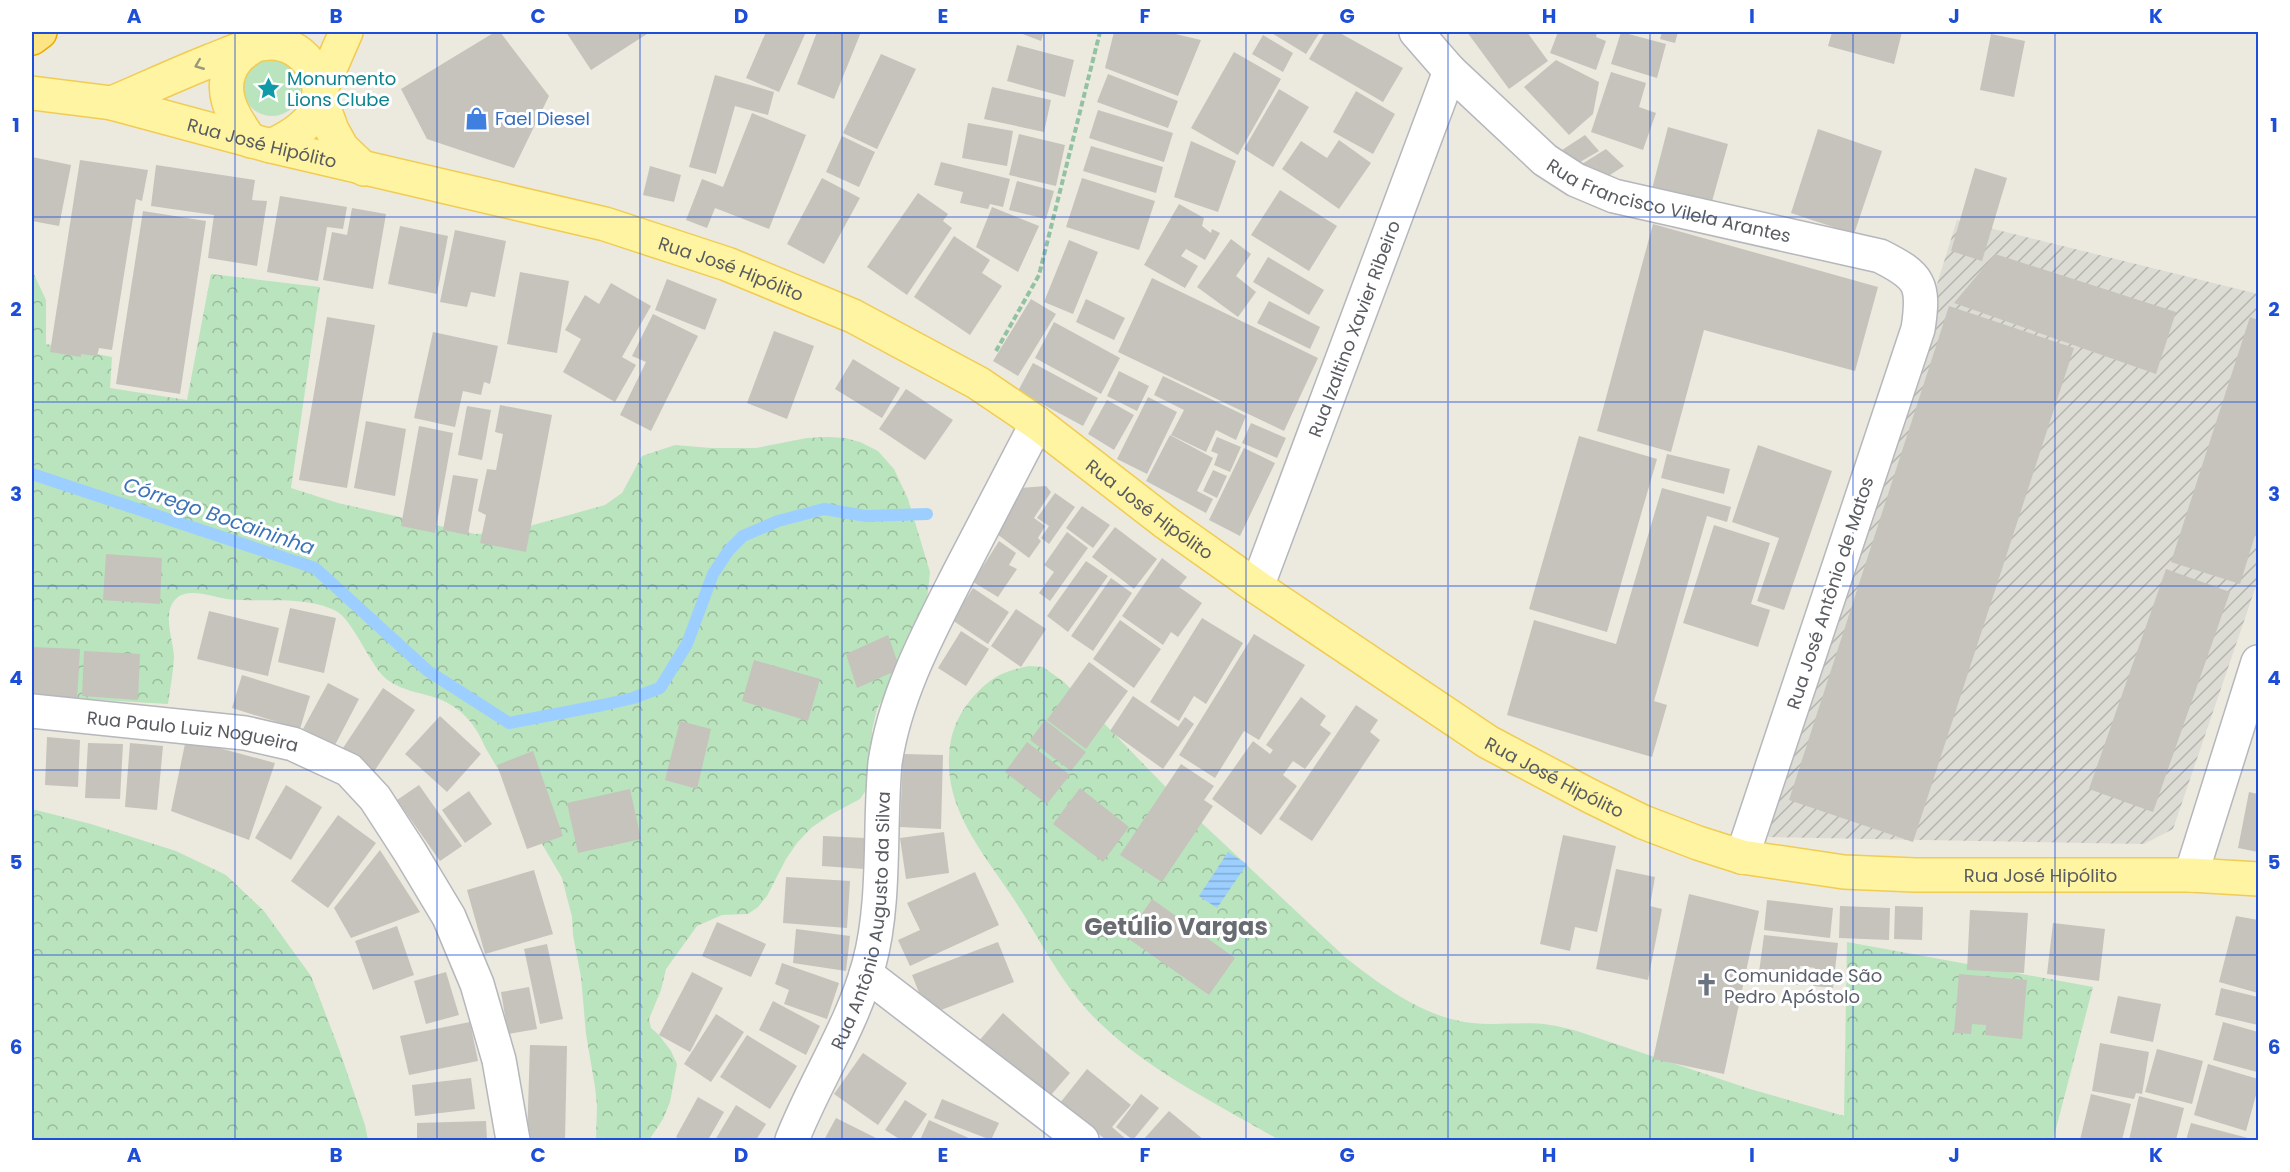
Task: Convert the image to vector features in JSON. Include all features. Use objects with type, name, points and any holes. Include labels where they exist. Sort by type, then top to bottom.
[{"type":"highway","points":[[32,38],[40,32]]},
{"type":"main road","points":[[263,38],[237,59],[230,73],[226,91],[229,107],[261,143],[304,126],[313,115],[319,94],[346,32]]},
{"type":"main road","points":[[112,103],[263,38],[295,50],[314,69],[319,94],[332,130],[342,148],[364,168]]},
{"type":"main road","name":"Rua José Hipólito","points":[[32,93],[112,103],[261,143],[604,224],[728,264],[853,316],[978,383],[1036,423],[1166,522],[1488,742],[1643,822],[1698,843],[1742,857],[1844,872],[1915,875],[2191,875],[2259,879]]},
{"type":"street","name":"Rua Francisco Vilela Arantes","points":[[1416,32],[1450,71],[1545,160],[1576,180],[1614,196],[1880,256],[1906,269],[1915,280],[1922,305],[1918,329]]},
{"type":"street","name":"Rua Izaltino Xavier Ribeiro","points":[[1257,586],[1450,71]]},
{"type":"street","name":"Rua José Antônio de Matos","points":[[1742,857],[1918,329]]},
{"type":"street","name":"Rua Antônio Augusto da Silva","points":[[792,1140],[845,1030],[866,974],[876,924],[885,763],[889,736],[903,690],[943,603],[1036,423]]},
{"type":"street","points":[[2191,875],[2259,662]]},
{"type":"street","name":"Rua Paulo Luiz Nogueira","points":[[32,711],[245,733],[293,744],[349,770],[375,798],[411,852],[449,917],[477,984],[499,1060],[513,1140]]},
{"type":"street","points":[[866,974],[1082,1140]]},
{"type":"path","points":[[978,383],[1039,275],[1100,32]]},
{"type":"shaded area","points":[[1957,220],[2258,294],[2258,580],[2173,829],[2144,844],[1765,837]]},
{"type":"green space","points":[[272,58],[283,60],[296,71],[301,87],[299,98],[288,111],[272,116],[261,114],[248,103],[243,87],[245,76],[256,63]]},
{"type":"green space","points":[[32,270],[46,300],[46,344],[112,357],[110,388],[187,400],[211,274],[320,287],[291,488],[338,503],[475,534],[504,533],[605,505],[622,493],[642,456],[675,445],[756,448],[807,438],[845,438],[878,451],[894,469],[908,499],[930,572],[927,600],[877,709],[872,730],[871,766],[867,789],[860,799],[811,828],[797,843],[767,896],[758,907],[748,914],[722,915],[697,926],[666,969],[661,990],[649,1019],[651,1028],[671,1051],[677,1064],[670,1102],[663,1119],[649,1140],[596,1140],[597,1105],[586,1034],[581,977],[572,917],[562,878],[477,731],[455,707],[403,688],[384,677],[342,615],[324,606],[297,601],[240,600],[196,593],[183,594],[173,603],[170,610],[169,626],[174,658],[168,704],[32,696]]},
{"type":"green space","points":[[1029,666],[1043,667],[1064,682],[1189,811],[1346,958],[1405,999],[1438,1015],[1482,1024],[1553,1025],[1750,1089],[1844,1116],[1847,942],[2093,987],[2053,1140],[1279,1140],[1154,1067],[1131,1050],[1088,1011],[1058,972],[970,833],[954,796],[950,777],[949,756],[954,728],[969,702],[989,682],[1002,674]]},
{"type":"green space","points":[[32,809],[91,824],[176,851],[226,875],[264,911],[311,976],[339,1049],[368,1140],[32,1140]]},
{"type":"water","points":[[1228,852],[1247,864],[1217,908],[1199,896]]},
{"type":"building","name":"Fael Diesel","points":[[495,32],[500,32],[549,96],[514,168],[427,139],[401,89]]},
{"type":"building","points":[[566,32],[650,32],[591,70]]},
{"type":"building","points":[[766,32],[806,32],[779,92],[746,78]]},
{"type":"building","points":[[817,32],[861,32],[834,99],[797,84]]},
{"type":"building","points":[[1021,32],[1044,32],[1041,41]]},
{"type":"building","points":[[1114,32],[1167,32],[1201,40],[1178,96],[1105,68]]},
{"type":"building","points":[[1270,32],[1320,32],[1306,54]]},
{"type":"building","points":[[1325,32],[1338,32],[1403,68],[1383,102],[1309,59]]},
{"type":"building","points":[[1467,32],[1527,32],[1548,61],[1509,89]]},
{"type":"building","points":[[1558,32],[1597,32],[1596,37],[1606,41],[1596,70],[1550,53]]},
{"type":"building","points":[[1621,32],[1666,44],[1657,78],[1611,64]]},
{"type":"building","points":[[1662,32],[1678,32],[1675,43],[1660,39]]},
{"type":"building","points":[[1832,32],[1902,32],[1894,64],[1828,46]]},
{"type":"building","points":[[1991,34],[2025,41],[2014,97],[1980,90]]},
{"type":"building","points":[[1263,35],[1293,53],[1283,72],[1252,54]]},
{"type":"building","points":[[1017,45],[1074,60],[1065,97],[1007,81]]},
{"type":"building","points":[[1234,52],[1281,79],[1238,155],[1191,128]]},
{"type":"building","points":[[881,54],[916,69],[877,149],[843,133]]},
{"type":"building","points":[[1556,60],[1599,82],[1593,114],[1569,135],[1524,87]]},
{"type":"building","points":[[1611,72],[1646,83],[1639,107],[1656,113],[1643,150],[1591,132]]},
{"type":"building","points":[[1108,74],[1178,101],[1168,128],[1097,102]]},
{"type":"building","points":[[715,75],[774,92],[768,115],[735,106],[716,174],[689,167]]},
{"type":"building","points":[[992,87],[1051,100],[1044,132],[984,119]]},
{"type":"building","points":[[1279,89],[1309,107],[1273,167],[1244,149]]},
{"type":"building","points":[[1356,91],[1395,114],[1373,154],[1333,132]]},
{"type":"building","points":[[1098,110],[1173,133],[1164,162],[1089,138]]},
{"type":"building","points":[[752,113],[806,135],[769,229],[715,208],[707,228],[686,220],[702,179],[723,187]]},
{"type":"building","points":[[968,123],[1013,131],[1007,166],[962,158]]},
{"type":"building","points":[[1668,127],[1728,144],[1711,205],[1652,189]]},
{"type":"building","points":[[1818,129],[1882,151],[1854,234],[1791,213]]},
{"type":"building","points":[[1019,134],[1065,145],[1056,186],[1009,175]]},
{"type":"building","points":[[1585,135],[1599,151],[1575,165],[1559,152]]},
{"type":"building","points":[[842,136],[875,152],[859,187],[826,172]]},
{"type":"building","points":[[1339,140],[1371,163],[1339,209],[1282,169],[1301,141],[1327,158]]},
{"type":"building","points":[[1191,141],[1236,161],[1218,212],[1174,197]]},
{"type":"building","points":[[1091,146],[1163,167],[1156,193],[1083,171]]},
{"type":"building","points":[[1606,149],[1624,166],[1599,182],[1577,167]]},
{"type":"building","points":[[32,157],[71,165],[59,226],[32,221]]},
{"type":"building","points":[[80,160],[148,170],[142,201],[136,199],[112,350],[99,348],[97,356],[81,354],[81,357],[50,352]]},
{"type":"building","points":[[941,162],[1010,179],[1003,207],[990,204],[988,209],[960,203],[963,192],[934,185]]},
{"type":"building","points":[[156,165],[255,180],[252,200],[267,201],[257,266],[208,258],[214,215],[151,206]]},
{"type":"building","points":[[650,166],[681,175],[674,202],[643,195]]},
{"type":"building","points":[[1975,168],[2007,178],[1982,261],[1951,251]]},
{"type":"building","points":[[822,178],[860,198],[824,264],[787,244]]},
{"type":"building","points":[[1082,178],[1155,201],[1139,250],[1066,227]]},
{"type":"building","points":[[1017,181],[1054,191],[1046,219],[1009,210]]},
{"type":"building","points":[[1280,190],[1337,226],[1309,271],[1251,235]]},
{"type":"building","points":[[918,193],[948,214],[943,221],[952,228],[907,295],[867,267]]},
{"type":"building","points":[[280,196],[347,207],[343,229],[327,227],[318,281],[267,272]]},
{"type":"building","points":[[1179,204],[1204,218],[1202,226],[1211,233],[1212,229],[1220,233],[1205,260],[1186,249],[1181,256],[1198,266],[1185,288],[1144,265]]},
{"type":"building","points":[[992,207],[1039,226],[1018,272],[976,247]]},
{"type":"building","points":[[352,208],[386,214],[373,289],[323,280],[332,232],[347,235]]},
{"type":"building","points":[[143,211],[206,221],[180,394],[116,384]]},
{"type":"building","points":[[1653,224],[1878,287],[1855,371],[1704,330],[1671,452],[1597,431]]},
{"type":"building","points":[[400,226],[448,236],[437,294],[388,284]]},
{"type":"building","points":[[455,230],[506,241],[495,297],[471,292],[467,307],[440,302]]},
{"type":"building","points":[[954,236],[990,260],[982,273],[1002,286],[970,335],[914,297]]},
{"type":"building","points":[[1231,239],[1251,254],[1236,276],[1256,292],[1238,317],[1197,287]]},
{"type":"building","points":[[1069,240],[1098,252],[1073,314],[1044,302]]},
{"type":"building","points":[[1995,254],[2176,312],[2156,374],[1954,303]]},
{"type":"building","points":[[1268,257],[1324,290],[1309,315],[1253,282]]},
{"type":"building","points":[[520,272],[569,281],[557,353],[507,344]]},
{"type":"building","points":[[1152,278],[1318,358],[1284,431],[1118,352]]},
{"type":"building","points":[[667,279],[717,299],[705,330],[655,310]]},
{"type":"building","points":[[611,283],[651,306],[622,357],[636,365],[615,402],[563,372],[581,339],[565,330],[585,295],[599,304]]},
{"type":"building","points":[[1031,299],[1056,314],[1018,376],[993,361]]},
{"type":"building","points":[[1086,299],[1125,318],[1114,340],[1076,322]]},
{"type":"building","points":[[1269,301],[1320,327],[1310,349],[1257,323]]},
{"type":"building","points":[[1949,306],[2074,348],[1913,842],[1789,800]]},
{"type":"building","points":[[653,314],[698,336],[651,431],[620,415],[646,362],[632,356]]},
{"type":"building","points":[[327,317],[375,325],[347,488],[299,480]]},
{"type":"building","points":[[2250,317],[2258,320],[2258,526],[2240,584],[2171,562]]},
{"type":"building","points":[[1054,322],[1120,358],[1101,394],[1035,358]]},
{"type":"building","points":[[774,331],[814,346],[787,419],[747,403]]},
{"type":"building","points":[[433,332],[498,346],[490,384],[484,382],[481,395],[463,391],[455,427],[414,418]]},
{"type":"building","points":[[853,359],[900,388],[882,418],[835,389]]},
{"type":"building","points":[[1033,363],[1098,398],[1083,426],[1018,391]]},
{"type":"building","points":[[1119,371],[1149,386],[1137,411],[1107,396]]},
{"type":"building","points":[[1163,376],[1246,416],[1236,440],[1216,430],[1206,452],[1171,435],[1184,410],[1154,395]]},
{"type":"building","points":[[906,389],[953,420],[925,460],[879,429]]},
{"type":"building","points":[[1148,397],[1177,412],[1147,474],[1117,459]]},
{"type":"building","points":[[1107,400],[1134,415],[1114,450],[1088,434]]},
{"type":"building","points":[[500,405],[552,415],[526,552],[480,543],[486,515],[478,511],[487,469],[496,470],[503,434],[495,432]]},
{"type":"building","points":[[467,406],[491,410],[482,460],[458,455]]},
{"type":"building","points":[[366,421],[406,429],[395,496],[354,488]]},
{"type":"building","points":[[1251,423],[1286,438],[1277,458],[1242,443]]},
{"type":"building","points":[[419,426],[453,433],[435,533],[401,526]]},
{"type":"building","points":[[1170,435],[1213,458],[1197,491],[1213,499],[1206,513],[1146,481]]},
{"type":"building","points":[[1579,436],[1657,459],[1607,632],[1529,609]]},
{"type":"building","points":[[1217,437],[1241,447],[1230,472],[1214,465],[1218,454],[1211,451]]},
{"type":"building","points":[[1758,445],[1832,471],[1784,610],[1757,601],[1779,538],[1732,522]]},
{"type":"building","points":[[1244,448],[1275,463],[1240,536],[1209,520]]},
{"type":"building","points":[[1667,454],[1730,469],[1724,494],[1661,478]]},
{"type":"building","points":[[1213,470],[1227,476],[1217,498],[1203,491]]},
{"type":"building","points":[[453,475],[478,479],[468,535],[443,530]]},
{"type":"building","points":[[1046,486],[1051,492],[1034,518],[1045,526],[1038,538],[1041,541],[1029,558],[993,531],[1020,488]]},
{"type":"building","points":[[1662,488],[1731,507],[1727,522],[1707,516],[1654,701],[1667,705],[1652,757],[1507,715],[1534,620],[1616,644]]},
{"type":"building","points":[[1055,493],[1075,507],[1049,544],[1041,538],[1049,526],[1037,518]]},
{"type":"building","points":[[1082,506],[1110,525],[1093,548],[1066,528]]},
{"type":"building","points":[[1714,525],[1770,543],[1751,604],[1770,610],[1758,647],[1683,623]]},
{"type":"building","points":[[1115,527],[1157,559],[1134,589],[1092,557]]},
{"type":"building","points":[[1067,532],[1088,548],[1050,601],[1039,593],[1054,572],[1044,565]]},
{"type":"building","points":[[999,541],[1016,553],[1009,565],[1017,569],[998,597],[973,582]]},
{"type":"building","points":[[106,554],[162,558],[160,604],[103,600]]},
{"type":"building","points":[[1162,558],[1187,577],[1179,587],[1202,603],[1178,637],[1171,632],[1163,645],[1122,616]]},
{"type":"building","points":[[1086,561],[1108,576],[1068,632],[1047,616]]},
{"type":"building","points":[[2166,569],[2230,592],[2153,812],[2089,789]]},
{"type":"building","points":[[1111,578],[1132,593],[1093,651],[1071,636]]},
{"type":"building","points":[[973,588],[1009,612],[988,644],[952,620]]},
{"type":"building","points":[[290,608],[336,618],[324,673],[278,662]]},
{"type":"building","points":[[1016,609],[1046,629],[1021,667],[991,646]]},
{"type":"building","points":[[209,611],[279,628],[268,676],[197,659]]},
{"type":"building","points":[[1202,618],[1243,643],[1206,704],[1194,696],[1179,721],[1150,702]]},
{"type":"building","points":[[1120,620],[1161,649],[1134,688],[1093,659]]},
{"type":"building","points":[[961,631],[989,649],[966,686],[938,668]]},
{"type":"building","points":[[1254,634],[1305,665],[1259,740],[1244,731],[1215,778],[1179,755]]},
{"type":"building","points":[[888,635],[900,669],[857,688],[846,654]]},
{"type":"building","points":[[32,647],[80,649],[77,699],[32,696]]},
{"type":"building","points":[[84,651],[140,654],[138,700],[82,696]]},
{"type":"building","points":[[754,660],[820,679],[808,721],[742,701]]},
{"type":"building","points":[[1089,662],[1128,691],[1086,749],[1047,720]]},
{"type":"building","points":[[242,675],[310,696],[300,729],[232,708]]},
{"type":"building","points":[[328,683],[359,699],[335,745],[303,729]]},
{"type":"building","points":[[383,688],[415,710],[373,773],[341,751]]},
{"type":"building","points":[[1133,696],[1178,727],[1185,717],[1194,724],[1163,769],[1110,731]]},
{"type":"building","points":[[1301,697],[1326,716],[1320,725],[1331,733],[1305,769],[1293,761],[1283,775],[1297,786],[1261,835],[1212,799],[1253,741],[1270,754],[1273,750],[1266,745]]},
{"type":"building","points":[[1356,705],[1378,720],[1370,732],[1380,740],[1312,841],[1279,819]]},
{"type":"building","points":[[440,716],[481,754],[447,792],[405,754]]},
{"type":"building","points":[[1045,720],[1086,752],[1071,771],[1030,740]]},
{"type":"building","points":[[680,721],[711,729],[697,789],[665,780]]},
{"type":"building","points":[[47,737],[80,740],[78,787],[45,785]]},
{"type":"building","points":[[186,739],[275,763],[249,840],[171,811]]},
{"type":"building","points":[[1027,742],[1070,775],[1047,804],[1005,772]]},
{"type":"building","points":[[88,743],[123,744],[120,799],[85,798]]},
{"type":"building","points":[[130,743],[163,746],[157,810],[125,807]]},
{"type":"building","points":[[533,751],[563,836],[527,849],[497,765]]},
{"type":"building","points":[[903,754],[943,755],[941,829],[900,827]]},
{"type":"building","points":[[1181,764],[1214,786],[1204,800],[1213,806],[1162,882],[1120,855]]},
{"type":"building","points":[[286,785],[322,807],[291,860],[255,838]]},
{"type":"building","points":[[419,785],[462,846],[440,861],[397,800]]},
{"type":"building","points":[[1080,788],[1129,827],[1103,862],[1053,824]]},
{"type":"building","points":[[630,789],[641,839],[578,853],[567,803]]},
{"type":"building","points":[[469,791],[492,824],[465,843],[442,810]]},
{"type":"building","points":[[2249,792],[2258,794],[2258,852],[2238,848]]},
{"type":"building","points":[[338,815],[376,843],[328,908],[291,881]]},
{"type":"building","points":[[944,832],[949,873],[906,879],[900,838]]},
{"type":"building","points":[[1563,835],[1616,846],[1597,932],[1575,927],[1570,951],[1540,944]]},
{"type":"building","points":[[823,836],[865,838],[864,869],[822,866]]},
{"type":"building","points":[[380,850],[420,912],[351,938],[334,908]]},
{"type":"building","points":[[1616,869],[1655,877],[1650,906],[1662,909],[1648,980],[1596,969]]},
{"type":"building","points":[[534,870],[553,934],[485,954],[467,890]]},
{"type":"building","points":[[975,872],[999,925],[910,966],[898,940],[920,930],[907,903]]},
{"type":"building","points":[[786,877],[850,881],[847,928],[783,923]]},
{"type":"building","name":"Comunidade São Pedro Apóstolo","points":[[1689,894],[1759,911],[1724,1074],[1653,1059]]},
{"type":"building","points":[[1152,899],[1235,958],[1209,995],[1126,937]]},
{"type":"building","points":[[1767,900],[1833,908],[1830,938],[1764,930]]},
{"type":"building","points":[[1840,906],[1890,908],[1889,940],[1839,938]]},
{"type":"building","points":[[1895,906],[1923,907],[1922,940],[1894,939]]},
{"type":"building","points":[[1970,910],[2028,913],[2024,973],[1967,970]]},
{"type":"building","points":[[2236,916],[2258,920],[2258,993],[2219,982]]},
{"type":"building","points":[[717,922],[766,944],[751,977],[702,956]]},
{"type":"building","points":[[2053,923],[2105,929],[2099,981],[2047,974]]},
{"type":"building","points":[[397,926],[414,975],[373,990],[355,941]]},
{"type":"building","points":[[796,929],[850,936],[846,971],[793,963]]},
{"type":"building","points":[[1764,935],[1838,943],[1833,988],[1813,986],[1815,968],[1800,966],[1798,985],[1758,980]]},
{"type":"building","points":[[998,942],[1014,982],[928,1015],[912,975]]},
{"type":"building","points":[[547,944],[563,1019],[540,1024],[524,949]]},
{"type":"building","points":[[782,963],[839,983],[827,1019],[784,1004],[789,990],[775,984]]},
{"type":"building","points":[[446,972],[459,1015],[426,1024],[414,981]]},
{"type":"building","points":[[692,972],[723,988],[690,1052],[659,1035]]},
{"type":"building","points":[[1959,974],[2027,980],[2022,1039],[1985,1035],[1986,1025],[1972,1024],[1971,1034],[1954,1033]]},
{"type":"building","points":[[529,987],[537,1029],[508,1034],[501,992]]},
{"type":"building","points":[[2221,988],[2258,997],[2258,1025],[2215,1015]]},
{"type":"building","points":[[2118,996],[2161,1004],[2153,1042],[2110,1033]]},
{"type":"building","points":[[773,1001],[820,1026],[806,1055],[759,1030]]},
{"type":"building","points":[[1003,1013],[1070,1073],[1045,1102],[978,1042]]},
{"type":"building","points":[[716,1014],[744,1032],[711,1082],[684,1064]]},
{"type":"building","points":[[470,1022],[478,1061],[409,1075],[400,1036]]},
{"type":"building","points":[[2223,1022],[2258,1032],[2257,1072],[2213,1060]]},
{"type":"building","points":[[747,1035],[797,1066],[770,1109],[720,1077]]},
{"type":"building","points":[[2100,1043],[2149,1052],[2142,1094],[2136,1093],[2134,1099],[2092,1091]]},
{"type":"building","points":[[530,1045],[567,1046],[565,1140],[527,1140]]},
{"type":"building","points":[[2157,1049],[2203,1061],[2192,1104],[2145,1092]]},
{"type":"building","points":[[863,1053],[907,1083],[878,1125],[834,1094]]},
{"type":"building","points":[[2208,1064],[2258,1079],[2258,1088],[2246,1131],[2194,1115]]},
{"type":"building","points":[[1087,1069],[1131,1105],[1112,1127],[1127,1140],[1106,1140],[1060,1103]]},
{"type":"building","points":[[471,1078],[475,1109],[415,1116],[412,1085]]},
{"type":"building","points":[[1141,1094],[1159,1108],[1133,1140],[1116,1127]]},
{"type":"building","points":[[2091,1094],[2131,1104],[2122,1140],[2080,1140]]},
{"type":"building","points":[[2139,1096],[2184,1108],[2176,1140],[2129,1140]]},
{"type":"building","points":[[698,1097],[724,1112],[708,1140],[682,1140],[676,1137]]},
{"type":"building","points":[[942,1099],[999,1123],[991,1140],[934,1118]]},
{"type":"building","points":[[905,1100],[927,1114],[910,1140],[901,1140],[885,1130]]},
{"type":"building","points":[[736,1105],[766,1124],[756,1140],[715,1140]]},
{"type":"building","points":[[1169,1111],[1204,1140],[1143,1140]]},
{"type":"building","points":[[836,1118],[880,1140],[824,1140]]},
{"type":"building","points":[[929,1120],[973,1140],[920,1140]]},
{"type":"building","points":[[486,1121],[487,1140],[417,1140],[417,1123]]},
{"type":"building","points":[[2191,1123],[2248,1138],[2247,1140],[2186,1140]]},
{"type":"waterway","name":"Córrego Bocaininha","points":[[32,474],[315,568],[428,671],[509,723],[603,705],[633,698],[660,688],[687,644],[713,574],[729,550],[743,536],[778,521],[824,509],[866,516],[927,514]]},
{"type":"place","name":"Monumento Lions Clube","points":[[269,88]]},
{"type":"place","name":"Fael Diesel","points":[[477,118]]},
{"type":"place","name":"Comunidade São Pedro Apóstolo","points":[[1706,985]]},
{"type":"district","name":"Getúlio Vargas","points":[[1176,926]]}]
